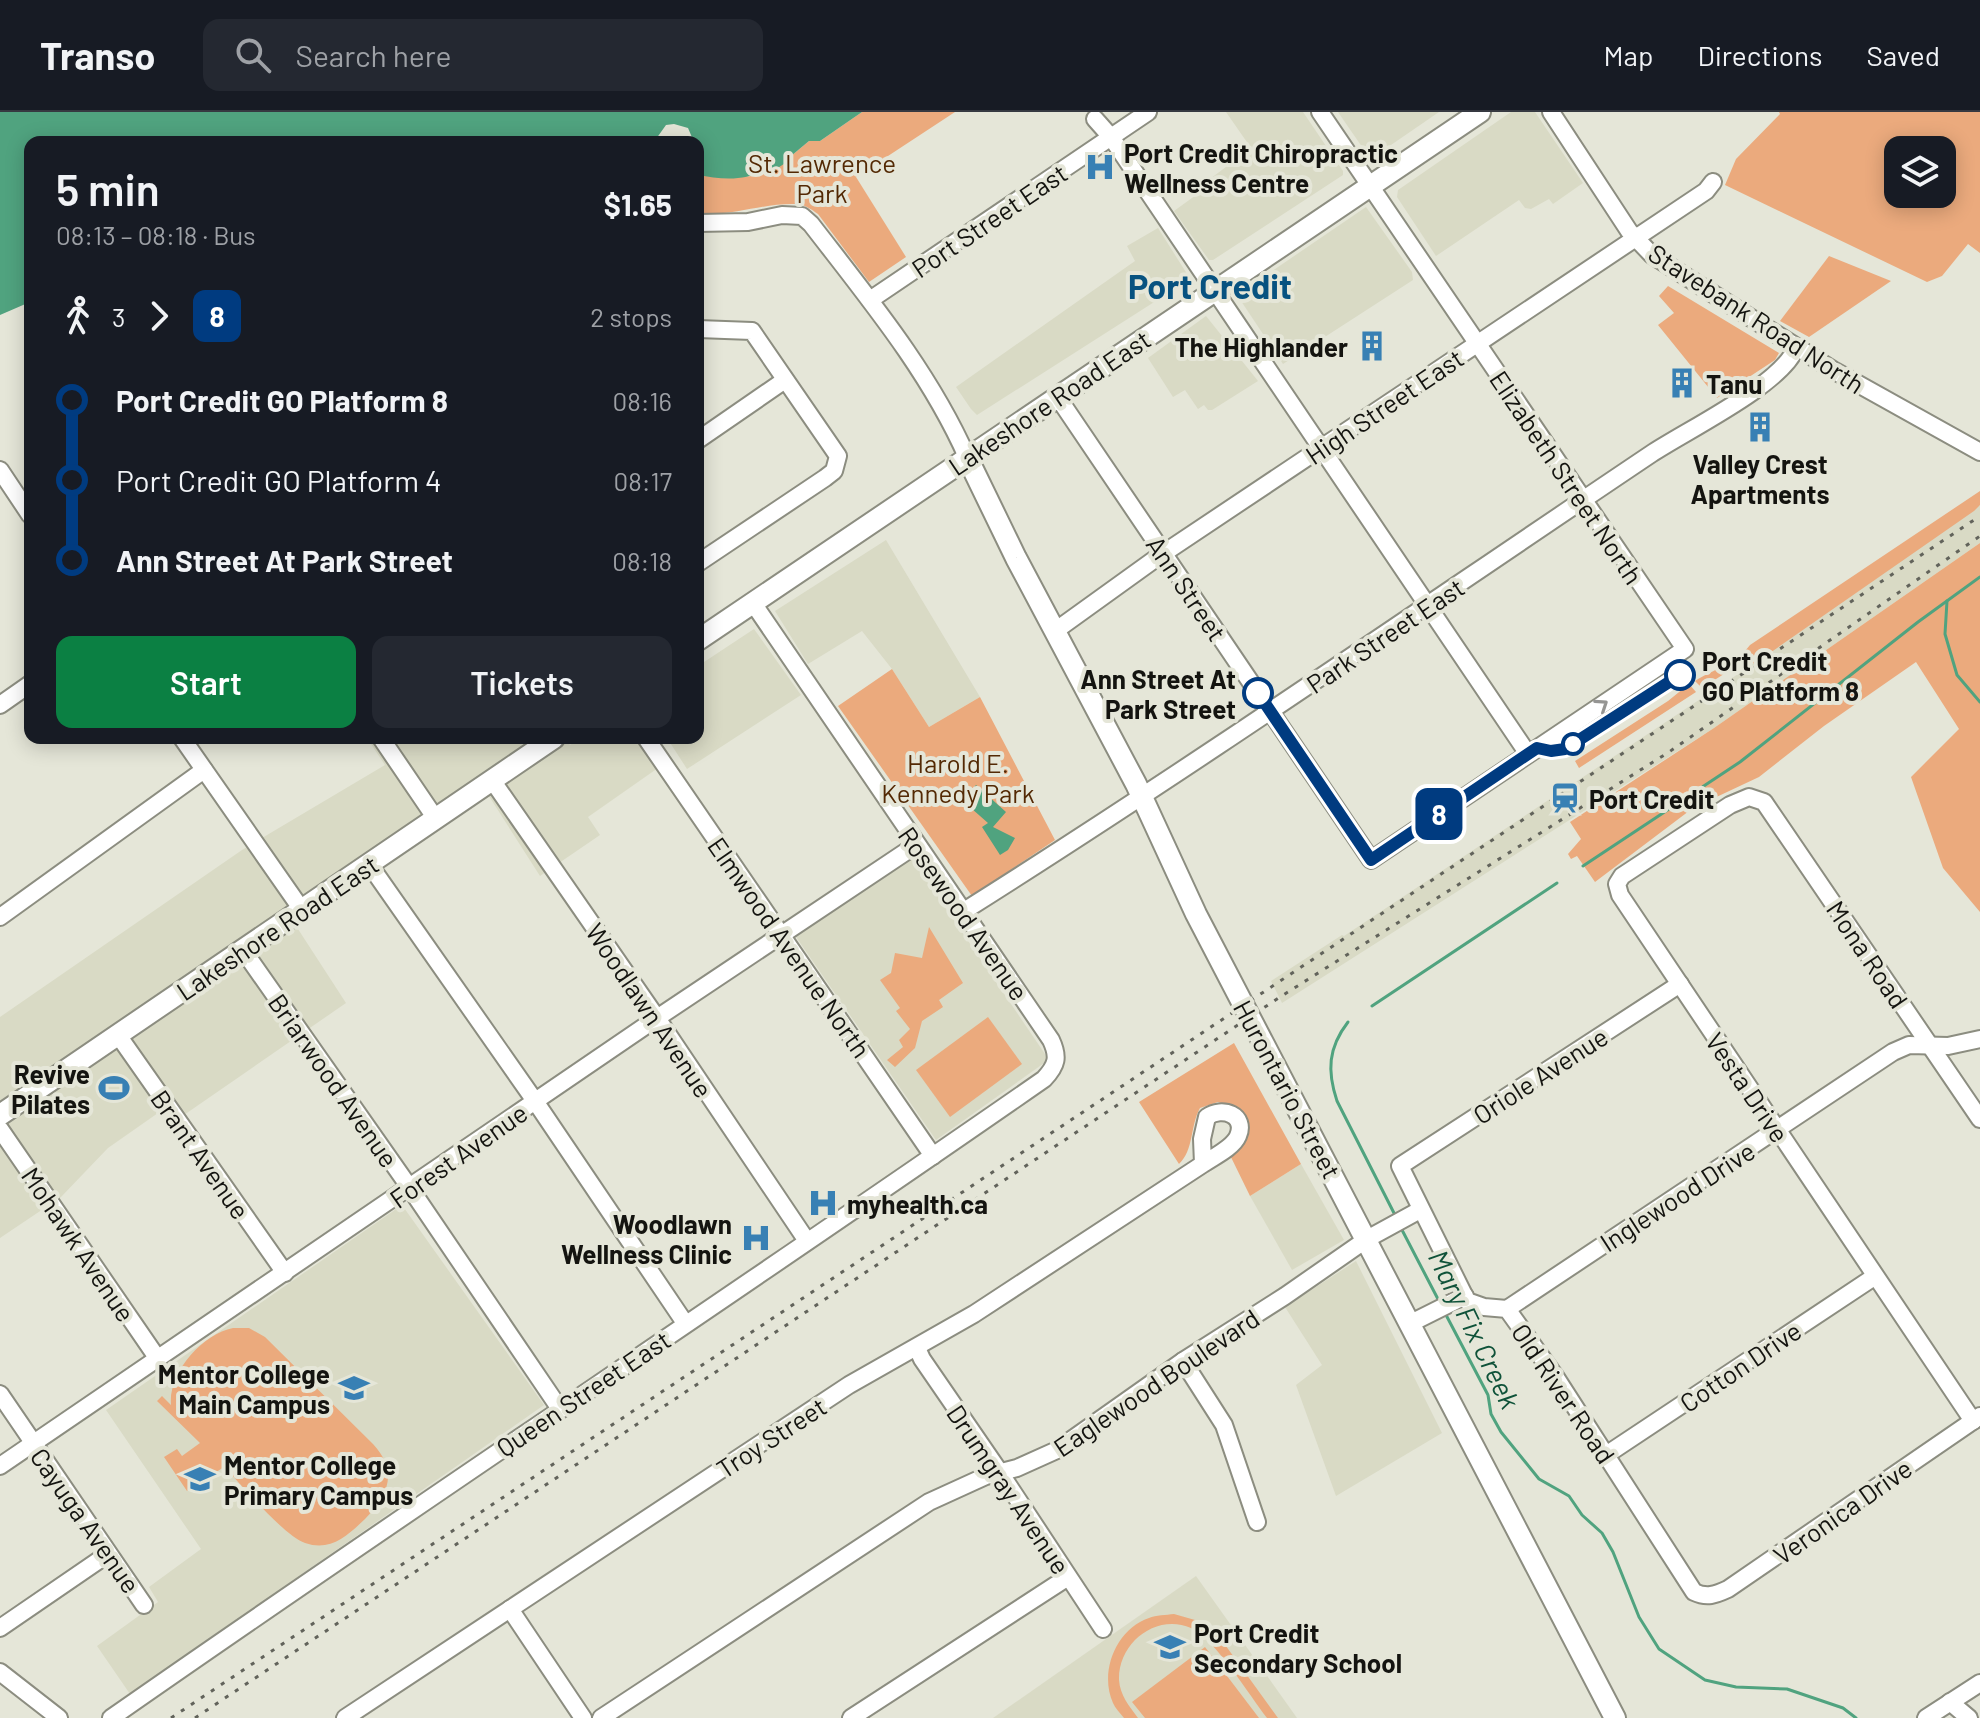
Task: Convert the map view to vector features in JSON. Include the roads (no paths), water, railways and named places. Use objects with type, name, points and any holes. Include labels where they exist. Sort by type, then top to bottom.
[{"type":"main road","name":"Lakeshore Road East","points":[[704,636],[1480,112]]},
{"type":"main road","name":"Hurontario Street","points":[[967,457],[1142,797],[1196,914],[1615,1718]]},
{"type":"main road","name":"Lakeshore Road East","points":[[0,1115],[545,744]]},
{"type":"street","name":"Port Street East","points":[[870,300],[1148,112]]},
{"type":"street","name":"Elizabeth Street North","points":[[1320,112],[1685,649],[1528,754]]},
{"type":"street","name":"Stavebank Road North","points":[[1551,112],[1634,237],[1658,260],[1796,348],[1975,450]]},
{"type":"street","points":[[1095,119],[1111,137],[1528,754]]},
{"type":"street","name":"High Street East","points":[[1055,631],[1164,553],[1706,191],[1713,182]]},
{"type":"street","points":[[704,223],[748,222],[782,215],[802,216],[811,224],[870,300],[940,403],[967,457]]},
{"type":"street","points":[[704,329],[752,331],[838,456],[834,471],[704,559]]},
{"type":"street","name":"Park Street East","points":[[964,911],[1271,712],[1651,454],[1781,371],[1796,348]]},
{"type":"street","points":[[704,436],[785,380]]},
{"type":"street","name":"Ann Street","points":[[1057,396],[1371,860],[1528,754]]},
{"type":"street","points":[[0,470],[5,490],[24,509]]},
{"type":"street","name":"Rosewood Avenue","points":[[753,603],[1051,1040],[1057,1057],[1054,1069]]},
{"type":"street","points":[[0,705],[24,688]]},
{"type":"street","points":[[186,744],[302,910]]},
{"type":"street","points":[[385,744],[436,819]]},
{"type":"street","name":"Elmwood Avenue North","points":[[650,744],[933,1156]]},
{"type":"street","points":[[0,917],[204,770]]},
{"type":"street","name":"Woodlawn Avenue","points":[[492,780],[807,1241]]},
{"type":"street","name":"Vesta Drive","points":[[1749,797],[1730,805],[1622,876],[1617,884],[1620,895],[1874,1277],[1976,1418]]},
{"type":"street","name":"Mona Road","points":[[1749,797],[1764,802],[1980,1119]]},
{"type":"street","name":"Forest Avenue","points":[[0,1466],[916,845]]},
{"type":"street","points":[[369,864],[685,1323]]},
{"type":"street","name":"Briarwood Avenue","points":[[243,950],[560,1409]]},
{"type":"street","name":"Oriole Avenue","points":[[1420,1210],[1400,1166],[1680,984]]},
{"type":"street","name":"Brant Avenue","points":[[118,1035],[285,1273]]},
{"type":"street","name":"Inglewood Drive","points":[[1507,1309],[1893,1052],[1909,1045],[1948,1046],[1980,1039]]},
{"type":"street","name":"Queen Street East","points":[[111,1718],[933,1156],[1054,1069]]},
{"type":"street","name":"Mohawk Avenue","points":[[0,1129],[158,1359]]},
{"type":"street","name":"Troy Street","points":[[345,1718],[849,1385],[974,1314],[1203,1164]]},
{"type":"street","points":[[1411,1323],[1465,1296],[1420,1210]]},
{"type":"street","name":"Eaglewood Boulevard","points":[[601,1718],[929,1502],[1057,1450],[1183,1361],[1367,1239],[1420,1210]]},
{"type":"street","name":"Cotton Drive","points":[[1606,1455],[1874,1277]]},
{"type":"street","name":"Old River Road","points":[[1465,1296],[1467,1301],[1484,1307],[1507,1309],[1694,1592],[1701,1596]]},
{"type":"street","name":"Drumgray Avenue","points":[[917,1348],[1103,1629]]},
{"type":"street","points":[[1183,1361],[1224,1425],[1257,1522]]},
{"type":"street","name":"Cayuga Avenue","points":[[0,1394],[144,1605]]},
{"type":"street","name":"Veronica Drive","points":[[1701,1596],[1711,1596],[1728,1589],[1976,1418]]},
{"type":"street","points":[[0,1628],[108,1554]]},
{"type":"street","points":[[851,1718],[1068,1577]]},
{"type":"street","points":[[510,1609],[583,1718]]},
{"type":"street","points":[[0,1672],[59,1718]]},
{"type":"street","points":[[1926,1718],[1980,1683]]},
{"type":"street","points":[[1950,1702],[1969,1718]]},
{"type":"waterway","name":"Mary Fix Creek","points":[[1583,866],[1740,762],[1980,577]]},
{"type":"waterway","points":[[1947,601],[1945,634],[1957,675],[1980,702]]},
{"type":"waterway","name":"Mary Fix Creek","points":[[1372,1006],[1557,883]]},
{"type":"waterway","name":"Mary Fix Creek","points":[[1348,1022],[1336,1041],[1331,1060],[1334,1090],[1396,1217]]},
{"type":"waterway","name":"Mary Fix Creek","points":[[1401,1228],[1440,1303]]},
{"type":"waterway","name":"Mary Fix Creek","points":[[1445,1313],[1488,1395],[1491,1414],[1501,1432],[1539,1479],[1569,1496],[1582,1515],[1602,1533],[1613,1552],[1639,1617],[1659,1649],[1705,1680],[1736,1687],[1787,1689],[1843,1708],[1856,1718]]},
{"type":"railway","points":[[171,1718],[1980,516]]},
{"type":"railway","points":[[195,1718],[1280,997],[1669,752],[1980,536]]},
{"type":"place","name":"Port Credit Chiropractic Wellness Centre","points":[[1100,167]]},
{"type":"place","name":"The Highlander","points":[[1372,346]]},
{"type":"place","name":"Tanu","points":[[1682,383]]},
{"type":"place","name":"Valley Crest Apartments","points":[[1760,427]]},
{"type":"place","name":"Port Credit GO Platform 8","points":[[1680,675]]},
{"type":"place","name":"Ann Street At Park Street","points":[[1258,693]]},
{"type":"place","name":"Port Credit","points":[[1565,798]]},
{"type":"place","name":"Revive Pilates","points":[[114,1088]]},
{"type":"place","name":"myhealth.ca","points":[[823,1203]]},
{"type":"place","name":"Woodlawn Wellness Clinic","points":[[756,1238]]},
{"type":"place","name":"Mentor College Main Campus","points":[[354,1388]]},
{"type":"place","name":"Mentor College Primary Campus","points":[[200,1479]]},
{"type":"place","name":"Port Credit Secondary School","points":[[1170,1647]]},
{"type":"district","name":"Port Credit","points":[[1210,285]]},
{"type":"park label","name":"St. Lawrence Park","points":[[822,177]]},
{"type":"park label","name":"Harold E. Kennedy Park","points":[[958,777]]}]
